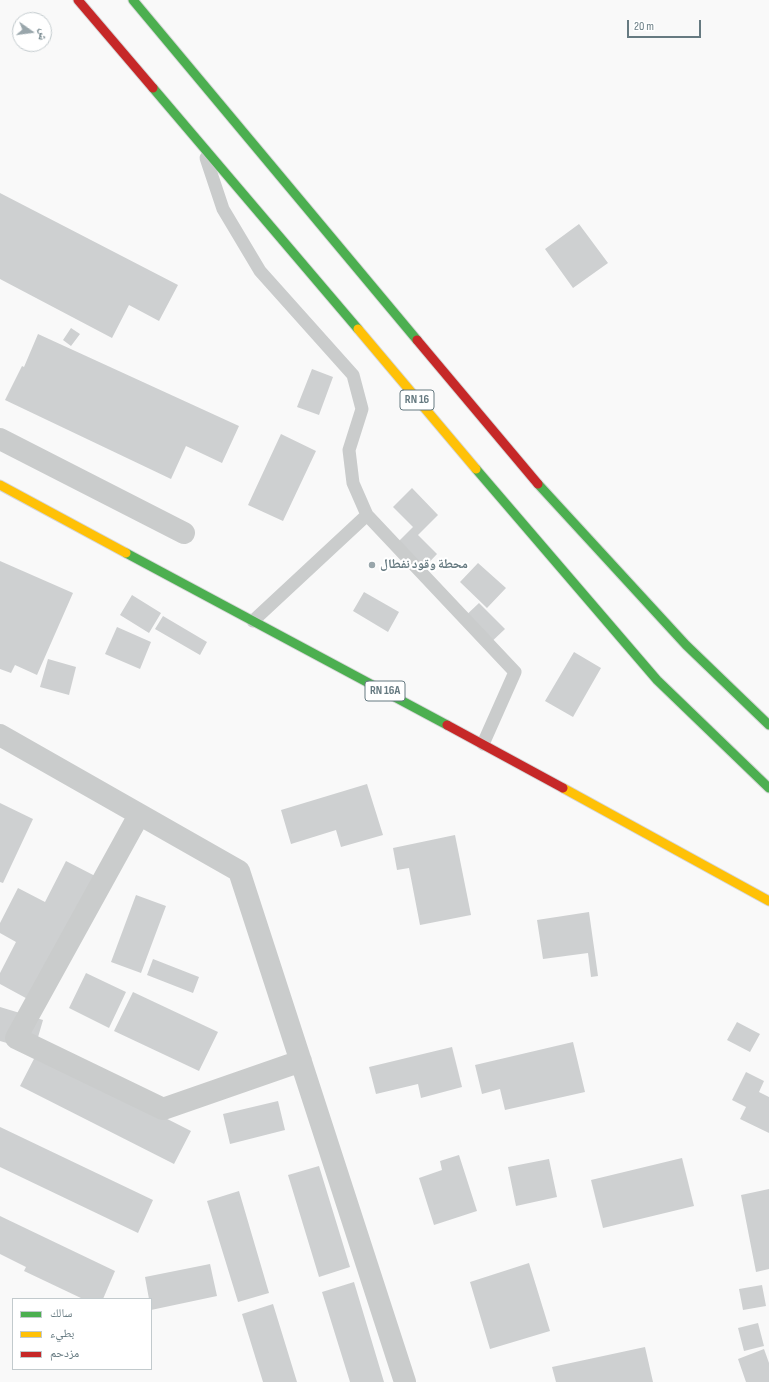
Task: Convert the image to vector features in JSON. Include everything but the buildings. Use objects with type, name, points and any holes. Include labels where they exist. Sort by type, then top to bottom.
[{"type":"main road","name":"RN 16","points":[[78,0],[657,680],[769,788]]},
{"type":"main road","name":"RN 16","points":[[133,0],[528,473],[686,645],[769,726]]},
{"type":"main road","name":"RN 16A","points":[[0,485],[483,744],[769,901]]},
{"type":"street","points":[[0,439],[184,533]]},
{"type":"street","points":[[0,735],[239,871],[405,1382]]},
{"type":"street","points":[[139,815],[16,1038],[163,1109],[301,1061]]},
{"type":"lane","points":[[202,147],[223,209],[260,271],[353,375],[362,409],[349,450],[353,483],[367,515],[515,672],[483,744]]},
{"type":"lane","points":[[253,621],[367,515]]},
{"type":"traffic: fast","points":[[133,0],[417,340]]},
{"type":"traffic: fast","points":[[153,88],[358,329]]},
{"type":"traffic: fast","points":[[476,469],[657,680],[769,788]]},
{"type":"traffic: fast","points":[[538,484],[686,645],[769,725]]},
{"type":"traffic: fast","points":[[126,553],[447,725]]},
{"type":"traffic: slow","points":[[358,329],[476,469]]},
{"type":"traffic: slow","points":[[0,485],[126,553]]},
{"type":"traffic: slow","points":[[563,788],[769,901]]},
{"type":"traffic: jam","points":[[78,0],[153,88]]},
{"type":"traffic: jam","points":[[417,340],[538,484]]},
{"type":"traffic: jam","points":[[447,725],[563,788]]},
{"type":"place","name":"محطة وقود نفطال","points":[[372,565]]}]
